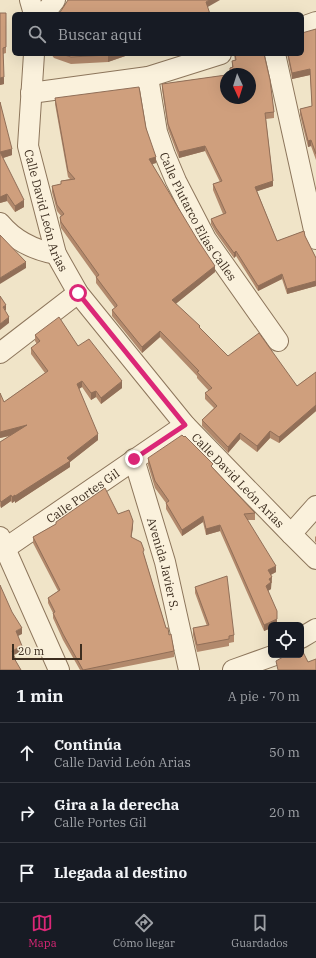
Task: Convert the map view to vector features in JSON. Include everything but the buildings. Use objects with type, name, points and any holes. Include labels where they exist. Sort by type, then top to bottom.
[{"type":"street","points":[[30,0],[33,12]]},
{"type":"street","points":[[46,12],[55,0]]},
{"type":"street","points":[[304,26],[316,22]]},
{"type":"street","name":"Calle David León Arias","points":[[34,56],[28,146],[56,254],[78,293],[185,425],[316,559]]},
{"type":"street","points":[[31,93],[148,78],[215,56]]},
{"type":"street","points":[[275,56],[316,240]]},
{"type":"street","name":"Calle Plutarco Elías Calles","points":[[148,78],[157,132],[176,181],[206,240],[278,341]]},
{"type":"street","points":[[0,223],[7,232],[24,243],[41,251],[56,254]]},
{"type":"street","points":[[0,353],[78,293]]},
{"type":"street","name":"Calle Portes Gil","points":[[2,546],[185,425]]},
{"type":"street","name":"Avenida Javier S.","points":[[134,459],[165,562],[189,670]]},
{"type":"street","points":[[290,534],[316,506]]},
{"type":"street","points":[[2,546],[59,670]]},
{"type":"street","points":[[304,636],[316,629]]},
{"type":"street","points":[[233,670],[268,658]]},
{"type":"route","points":[[78,293],[185,425],[134,459]]}]
